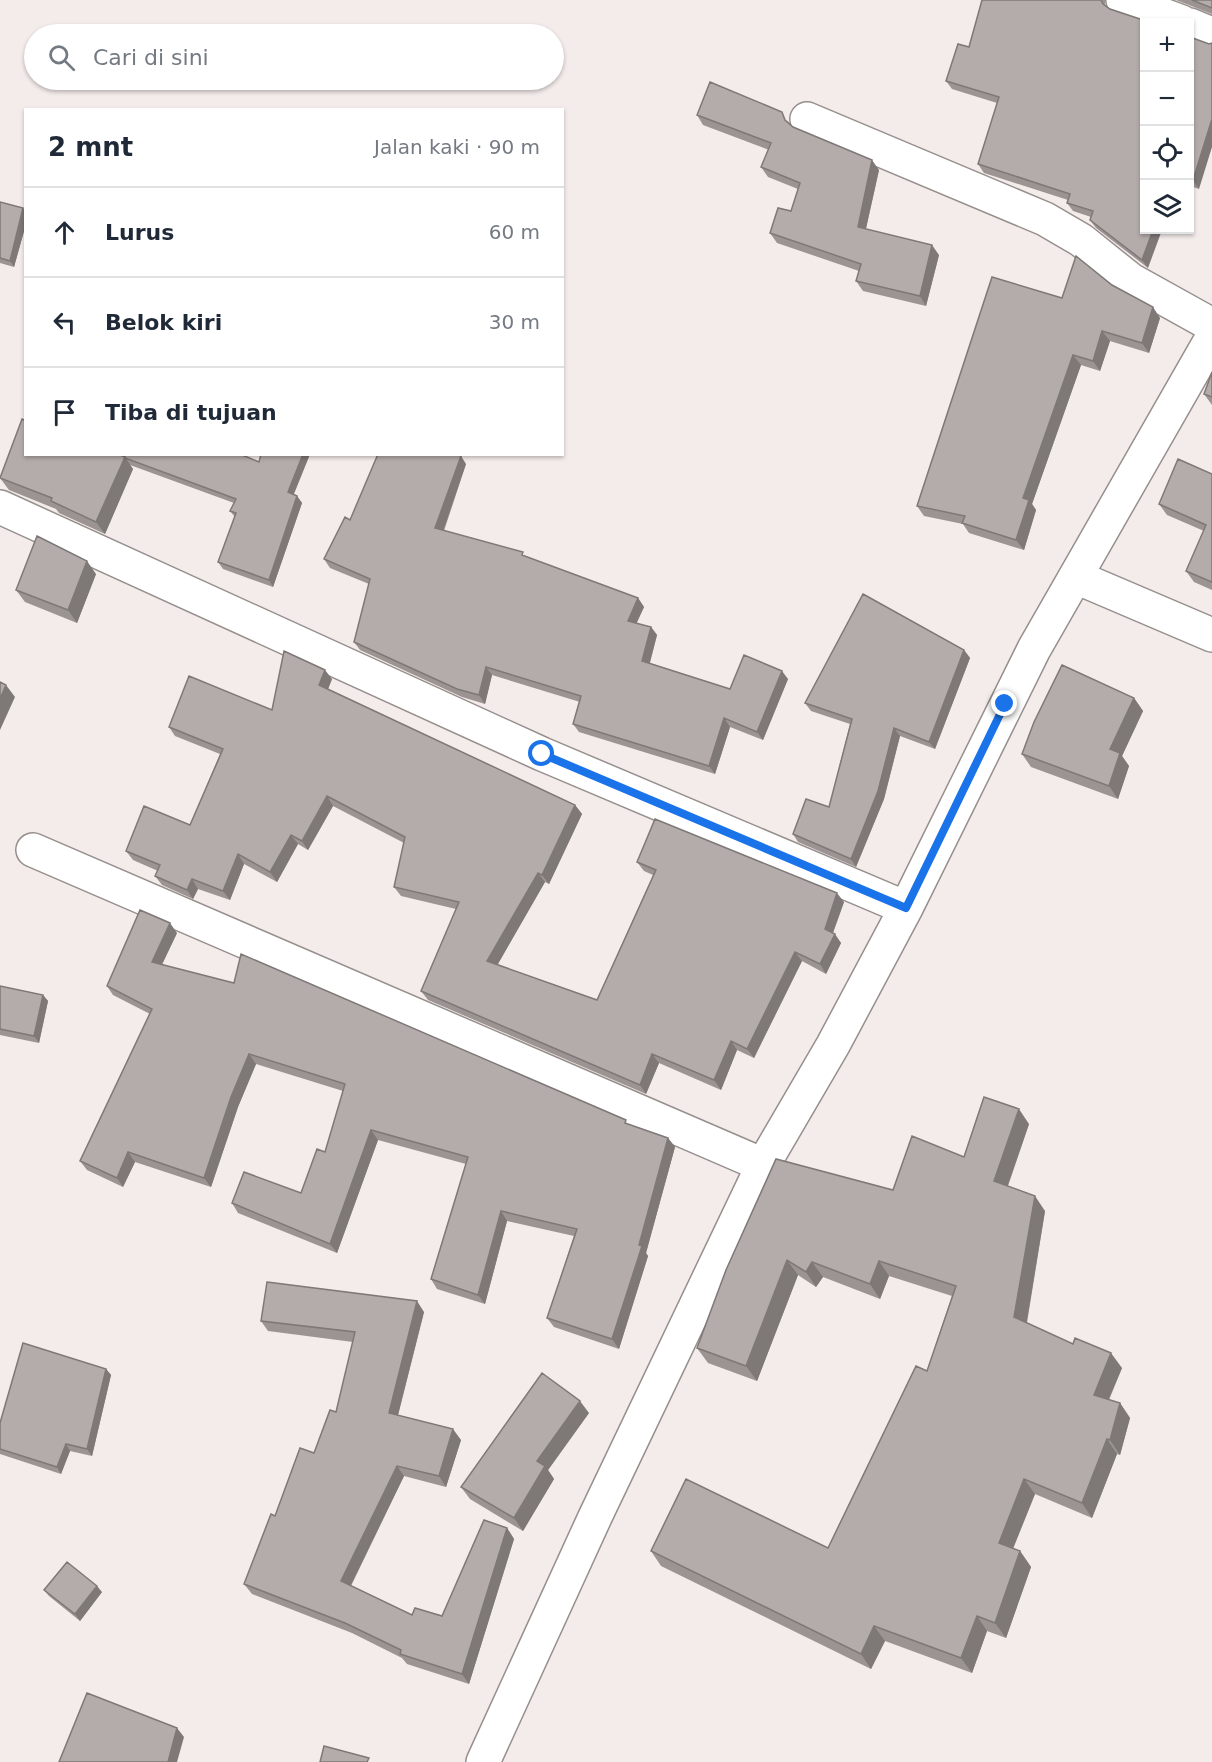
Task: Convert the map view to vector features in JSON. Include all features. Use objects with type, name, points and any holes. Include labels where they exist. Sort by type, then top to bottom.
[{"type":"street","points":[[1124,0],[1171,18]]},
{"type":"street","points":[[1194,27],[1212,34]]},
{"type":"street","points":[[807,119],[1045,219],[1081,240],[1131,280],[1212,325]]},
{"type":"street","points":[[483,1762],[595,1517],[763,1165],[833,1045],[906,908],[1005,704],[1212,338]]},
{"type":"street","points":[[0,507],[542,754],[906,908]]},
{"type":"street","points":[[1076,577],[1212,635]]},
{"type":"street","points":[[33,850],[763,1165]]},
{"type":"building","points":[[982,0],[1101,0],[1110,9],[1140,19],[1140,234],[1152,234],[1142,260],[1090,220],[1093,211],[1067,203],[1070,194],[978,164],[999,97],[946,81],[958,44],[969,47]]},
{"type":"building","points":[[1192,0],[1212,0],[1212,8]]},
{"type":"building","points":[[1194,38],[1212,43],[1212,119],[1194,177]]},
{"type":"building","points":[[710,82],[782,112],[785,120],[793,127],[872,160],[858,227],[932,245],[920,296],[856,281],[861,264],[770,233],[778,208],[791,211],[800,183],[761,167],[771,143],[697,115]]},
{"type":"building","points":[[0,202],[23,208],[10,261],[0,258]]},
{"type":"building","points":[[1076,256],[1112,285],[1153,307],[1142,343],[1102,331],[1093,361],[1073,355],[1023,498],[1029,500],[1016,540],[962,523],[965,516],[917,506],[992,277],[1062,298]]},
{"type":"building","points":[[1212,372],[1212,397],[1204,394]]},
{"type":"building","points":[[22,419],[24,420],[24,456],[125,457],[96,522],[51,501],[52,498],[0,478]]},
{"type":"building","points":[[123,456],[245,456],[259,462],[260,456],[302,456],[288,492],[297,496],[269,580],[218,562],[236,513],[230,511],[236,499]]},
{"type":"building","points":[[377,456],[461,456],[435,528],[523,552],[522,555],[638,598],[628,621],[651,627],[642,661],[730,689],[744,655],[782,671],[757,732],[724,718],[709,766],[573,724],[581,696],[486,667],[479,695],[457,689],[354,642],[370,579],[324,559],[345,517],[350,520]]},
{"type":"building","points":[[1178,459],[1212,474],[1212,582],[1186,571],[1206,525],[1159,504]]},
{"type":"building","points":[[37,536],[87,561],[68,610],[16,590]]},
{"type":"building","points":[[863,594],[964,650],[929,742],[894,728],[878,791],[851,859],[793,834],[806,799],[829,807],[852,719],[805,703]]},
{"type":"building","points":[[284,651],[325,670],[319,685],[575,805],[542,875],[538,873],[487,961],[597,1000],[656,870],[637,862],[655,819],[837,893],[825,929],[835,934],[820,964],[795,952],[747,1049],[731,1041],[714,1080],[652,1054],[640,1085],[421,991],[459,902],[394,887],[405,837],[327,796],[302,841],[291,835],[270,872],[238,854],[223,891],[192,879],[187,890],[155,876],[160,865],[126,851],[144,806],[190,825],[223,749],[169,727],[189,676],[272,710]]},
{"type":"building","points":[[1062,665],[1134,698],[1110,749],[1120,753],[1109,786],[1022,754],[1034,722]]},
{"type":"building","points":[[0,682],[6,685],[0,699]]},
{"type":"building","points":[[140,910],[170,923],[152,962],[234,983],[241,954],[626,1120],[625,1123],[668,1138],[639,1245],[642,1246],[612,1339],[547,1318],[577,1229],[501,1211],[478,1295],[431,1279],[468,1157],[371,1130],[330,1244],[232,1203],[244,1172],[301,1193],[317,1149],[325,1152],[345,1084],[249,1054],[231,1097],[204,1178],[128,1152],[117,1178],[80,1161],[152,1009],[107,986]]},
{"type":"building","points":[[0,986],[43,995],[34,1036],[0,1029]]},
{"type":"building","points":[[984,1097],[1019,1109],[994,1181],[1035,1196],[1014,1317],[1073,1344],[1075,1338],[1111,1353],[1094,1395],[1120,1403],[1110,1440],[1107,1439],[1082,1503],[1024,1479],[999,1543],[1020,1551],[995,1623],[977,1616],[961,1658],[874,1626],[861,1654],[651,1551],[686,1479],[828,1548],[916,1366],[927,1371],[956,1286],[879,1261],[870,1284],[812,1262],[806,1272],[787,1260],[746,1366],[697,1348],[726,1270],[776,1159],[893,1190],[912,1136],[964,1157]]},
{"type":"building","points":[[267,1282],[417,1301],[389,1413],[453,1429],[439,1476],[397,1466],[341,1581],[412,1615],[415,1608],[442,1616],[484,1520],[507,1528],[462,1674],[400,1654],[401,1650],[345,1623],[244,1584],[271,1514],[275,1516],[300,1448],[314,1453],[330,1410],[336,1412],[355,1332],[261,1321]]},
{"type":"building","points":[[23,1343],[106,1369],[87,1449],[66,1444],[57,1467],[0,1449],[0,1423]]},
{"type":"building","points":[[542,1373],[580,1401],[537,1461],[545,1466],[514,1518],[461,1487]]},
{"type":"building","points":[[67,1562],[97,1586],[75,1614],[44,1590]]},
{"type":"building","points":[[87,1693],[177,1728],[168,1762],[59,1762]]},
{"type":"building","points":[[324,1746],[369,1758],[367,1762],[320,1762]]},
{"type":"route","points":[[542,754],[906,908],[1005,704]]}]
